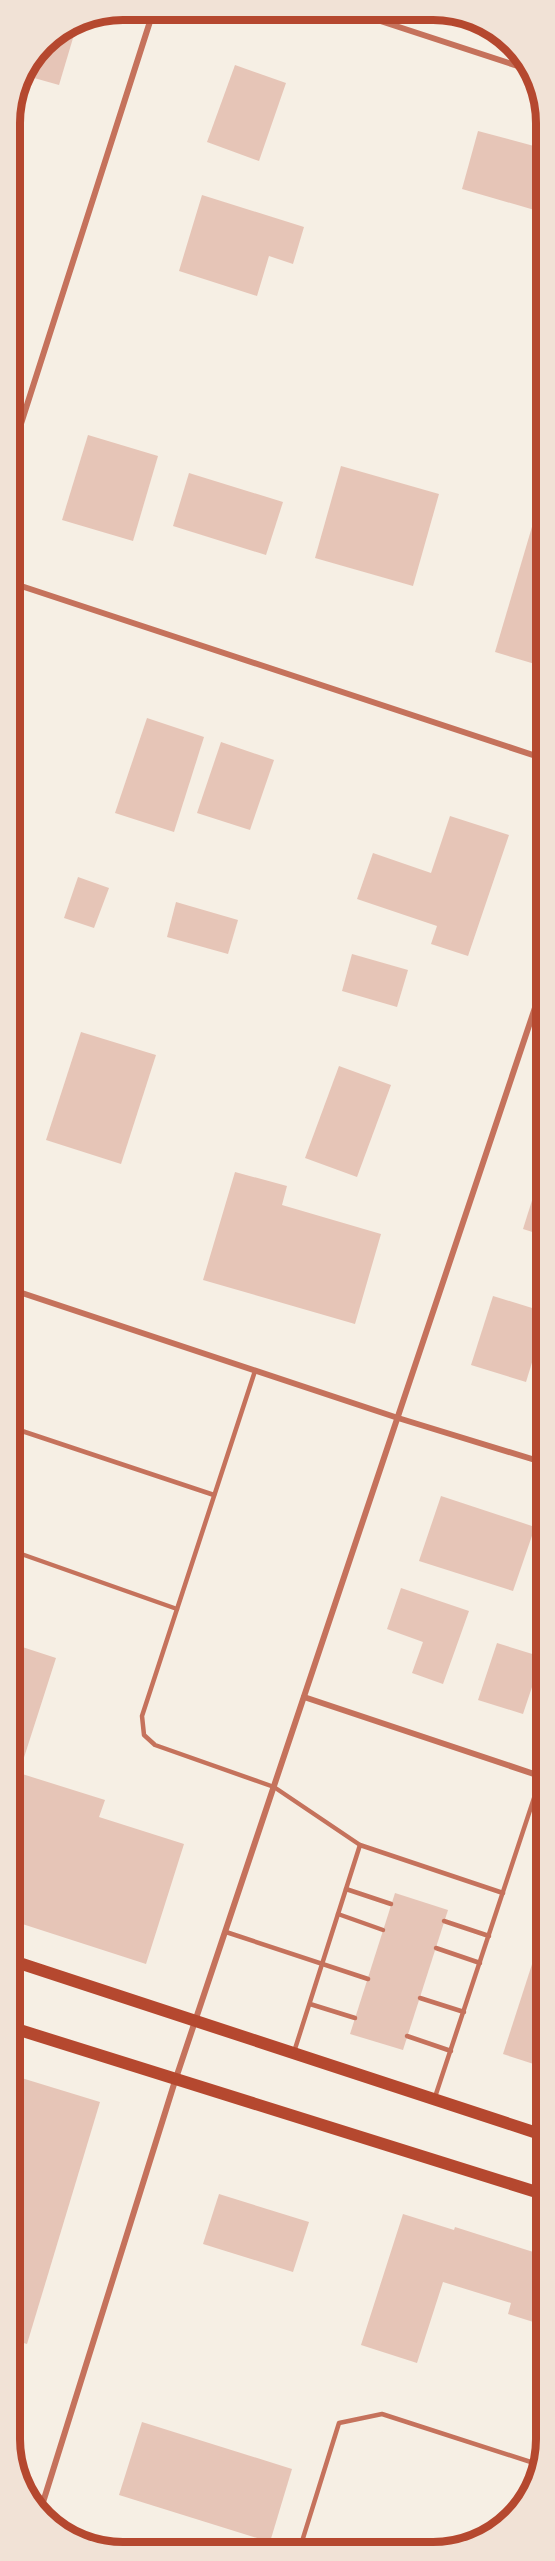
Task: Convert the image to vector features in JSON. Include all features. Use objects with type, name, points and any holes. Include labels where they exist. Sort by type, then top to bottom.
[{"type":"main road","points":[[20,1963],[535,2133]]},
{"type":"main road","points":[[20,2030],[535,2192]]},
{"type":"street","points":[[20,427],[150,20]]},
{"type":"street","points":[[377,20],[518,66]]},
{"type":"street","points":[[20,586],[536,756]]},
{"type":"street","points":[[43,2503],[175,2080],[536,1006]]},
{"type":"street","points":[[20,1292],[398,1418],[535,1460]]},
{"type":"street","points":[[304,1697],[535,1774]]},
{"type":"lane","points":[[255,1371],[142,1716],[144,1735],[156,1745],[274,1787],[360,1845],[503,1893]]},
{"type":"lane","points":[[20,1430],[214,1495]]},
{"type":"lane","points":[[20,1554],[177,1609]]},
{"type":"lane","points":[[434,2100],[535,1799]]},
{"type":"lane","points":[[293,2054],[360,1845]]},
{"type":"lane","points":[[346,1889],[391,1904]]},
{"type":"lane","points":[[338,1914],[383,1929]]},
{"type":"lane","points":[[444,1921],[489,1936]]},
{"type":"lane","points":[[226,1932],[368,1980]]},
{"type":"lane","points":[[436,1948],[480,1963]]},
{"type":"lane","points":[[420,1998],[464,2012]]},
{"type":"lane","points":[[310,2004],[355,2018]]},
{"type":"lane","points":[[407,2036],[451,2050]]},
{"type":"lane","points":[[302,2542],[339,2423],[382,2414],[533,2463]]},
{"type":"building","points":[[75,31],[59,85],[30,77],[55,45]]},
{"type":"building","points":[[235,65],[286,83],[259,161],[207,142]]},
{"type":"building","points":[[478,131],[536,147],[536,210],[462,189]]},
{"type":"building","points":[[202,195],[304,227],[293,264],[269,256],[257,296],[179,271]]},
{"type":"building","points":[[88,435],[158,456],[133,541],[62,520]]},
{"type":"building","points":[[341,466],[439,494],[413,586],[315,558]]},
{"type":"building","points":[[189,473],[283,502],[266,555],[173,526]]},
{"type":"building","points":[[534,520],[536,520],[536,664],[495,652]]},
{"type":"building","points":[[147,718],[204,737],[174,832],[115,813]]},
{"type":"building","points":[[221,742],[274,760],[250,830],[197,813]]},
{"type":"building","points":[[450,816],[509,835],[468,956],[431,944],[437,926],[357,899],[373,853],[431,873]]},
{"type":"building","points":[[78,877],[109,888],[94,928],[64,918]]},
{"type":"building","points":[[176,902],[238,920],[228,954],[167,937]]},
{"type":"building","points":[[352,954],[408,970],[397,1007],[342,991]]},
{"type":"building","points":[[81,1032],[156,1055],[121,1164],[46,1140]]},
{"type":"building","points":[[339,1066],[391,1085],[357,1177],[305,1158]]},
{"type":"building","points":[[235,1172],[287,1186],[282,1205],[381,1234],[355,1324],[203,1280]]},
{"type":"building","points":[[536,1189],[536,1233],[523,1229]]},
{"type":"building","points":[[493,1296],[535,1309],[535,1351],[526,1382],[471,1365]]},
{"type":"building","points":[[441,1496],[535,1527],[513,1591],[419,1561]]},
{"type":"building","points":[[401,1588],[469,1611],[443,1684],[412,1673],[423,1642],[387,1629]]},
{"type":"building","points":[[497,1643],[535,1655],[535,1677],[523,1714],[478,1700]]},
{"type":"building","points":[[20,1646],[56,1658],[20,1770]]},
{"type":"building","points":[[20,1773],[105,1800],[99,1817],[184,1844],[146,1964],[20,1923]]},
{"type":"building","points":[[395,1893],[448,1910],[403,2050],[350,2034]]},
{"type":"building","points":[[535,1954],[535,2064],[503,2054]]},
{"type":"building","points":[[20,2078],[100,2102],[27,2344],[20,2342]]},
{"type":"building","points":[[219,2194],[309,2222],[293,2272],[203,2244]]},
{"type":"building","points":[[403,2214],[454,2230],[455,2227],[535,2253],[535,2323],[508,2314],[511,2303],[443,2282],[417,2363],[361,2345]]},
{"type":"building","points":[[142,2422],[292,2469],[270,2542],[119,2495]]}]
